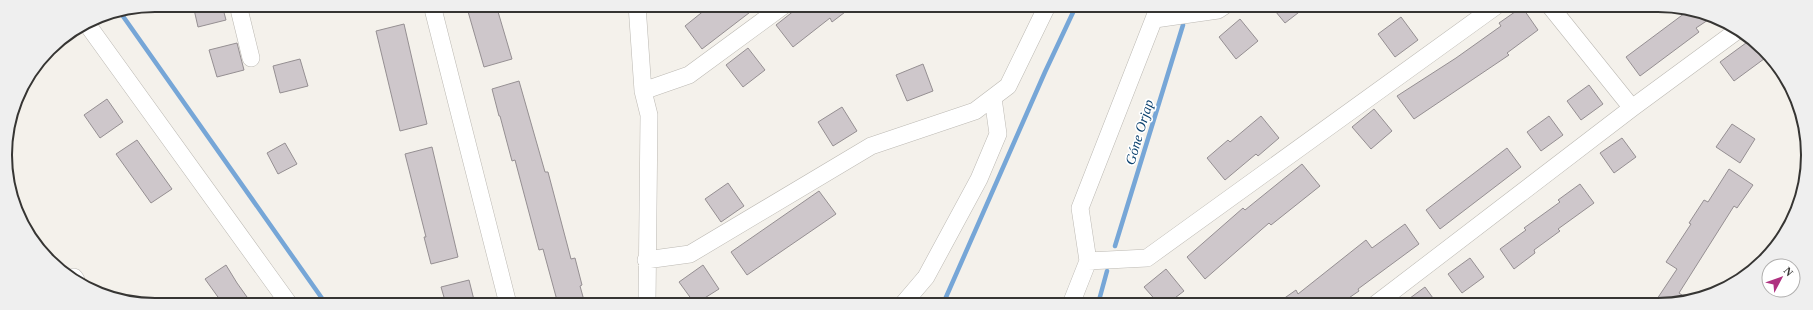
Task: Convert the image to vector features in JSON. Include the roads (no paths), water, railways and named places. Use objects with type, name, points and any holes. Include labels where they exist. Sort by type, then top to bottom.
[{"type":"street","points":[[240,12],[251,58]]},
{"type":"street","points":[[434,12],[506,298]]},
{"type":"street","points":[[637,12],[643,91],[649,115],[646,298]]},
{"type":"street","points":[[643,91],[689,75],[775,12]]},
{"type":"street","points":[[646,260],[690,254],[871,146],[975,111],[1008,86],[1044,12]]},
{"type":"street","points":[[1073,298],[1088,260],[1080,208],[1110,125],[1157,12]]},
{"type":"street","points":[[1088,260],[1147,258],[1488,12]]},
{"type":"street","points":[[1555,12],[1632,108]]},
{"type":"street","points":[[90,28],[285,298]]},
{"type":"street","points":[[1384,298],[1632,108],[1733,33]]},
{"type":"street","points":[[908,298],[926,277],[979,179],[998,134],[993,98]]},
{"type":"waterway","points":[[946,298],[1045,72],[1073,12]]},
{"type":"waterway","points":[[123,16],[322,298]]},
{"type":"waterway","name":"Góne Orjap","points":[[1115,246],[1183,25]]},
{"type":"waterway","name":"Góne Orjap","points":[[1100,298],[1107,271]]}]
